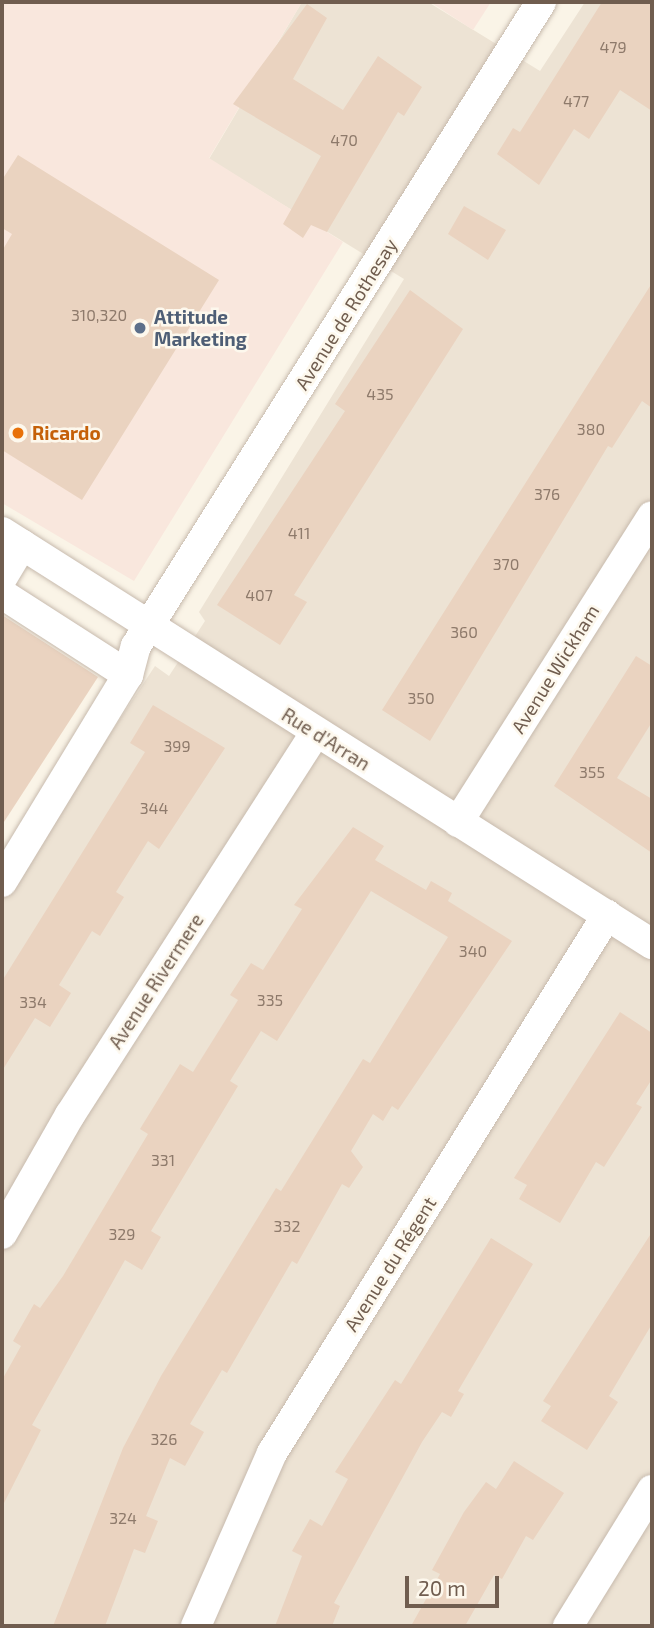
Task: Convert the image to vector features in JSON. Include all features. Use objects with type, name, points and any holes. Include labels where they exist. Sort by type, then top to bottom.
[{"type":"street","name":"Avenue de Rothesay","points":[[2,882],[128,675],[149,626],[541,2]]},
{"type":"street","name":"Avenue Wickham","points":[[458,822],[648,532]]},
{"type":"street","name":"Rue d'Arran","points":[[12,538],[652,944]]},
{"type":"street","points":[[2,578],[12,538]]},
{"type":"street","points":[[2,594],[128,675]]},
{"type":"street","name":"Avenue Rivermere","points":[[2,1234],[69,1115],[316,733]]},
{"type":"street","name":"Avenue du Régent","points":[[196,1626],[272,1453],[607,915]]},
{"type":"street","points":[[568,1626],[652,1490]]},
{"type":"shaded area","points":[[2,2],[302,2],[209,158],[343,242],[134,581],[2,503]]},
{"type":"shaded area","points":[[302,2],[428,2],[540,71],[585,2],[652,2],[652,1626],[2,1626],[2,898],[155,666],[169,676],[205,621],[199,612],[404,279],[209,159]]},
{"type":"shaded area","points":[[430,2],[491,2],[473,30]]},
{"type":"building","points":[[602,2],[652,2],[652,111],[620,90],[589,139],[574,129],[539,185],[497,154],[513,128],[520,132]]},
{"type":"building","points":[[307,4],[327,18],[293,79],[343,110],[378,56],[422,87],[404,116],[398,112],[327,232],[311,225],[303,238],[283,224],[321,156],[233,104]]},
{"type":"building","points":[[18,155],[219,280],[82,500],[2,450],[2,251],[12,234],[2,228],[2,180]]},
{"type":"building","points":[[464,206],[506,230],[488,260],[448,234]]},
{"type":"building","points":[[652,283],[652,408],[642,401],[612,448],[608,446],[430,741],[382,710]]},
{"type":"building","points":[[410,290],[463,329],[294,595],[307,602],[280,645],[217,605],[345,411],[335,404]]},
{"type":"building","points":[[2,615],[98,677],[2,825]]},
{"type":"building","points":[[636,656],[652,666],[652,722],[617,778],[652,799],[652,853],[554,786]]},
{"type":"building","points":[[153,705],[225,748],[159,849],[148,841],[116,892],[124,897],[100,936],[92,931],[59,985],[71,993],[50,1027],[35,1018],[2,1071],[2,981],[145,752],[130,743]]},
{"type":"building","points":[[353,827],[384,846],[375,860],[426,890],[431,881],[452,893],[448,901],[512,941],[398,1110],[392,1106],[383,1121],[373,1114],[351,1151],[363,1167],[349,1188],[342,1184],[297,1264],[292,1261],[227,1373],[222,1370],[190,1424],[204,1432],[185,1466],[170,1458],[146,1516],[158,1521],[145,1553],[134,1549],[105,1626],[53,1626],[123,1448],[161,1376],[276,1188],[281,1191],[363,1059],[370,1063],[448,937],[371,891],[277,1041],[261,1031],[230,1081],[238,1086],[151,1231],[161,1237],[142,1270],[125,1260],[32,1425],[41,1430],[2,1507],[2,1380],[21,1346],[13,1341],[34,1304],[40,1308],[63,1276],[148,1134],[140,1129],[180,1064],[193,1072],[238,1000],[230,995],[251,963],[263,970],[302,909],[294,905]]},
{"type":"building","points":[[620,1012],[652,1033],[652,1079],[636,1104],[642,1107],[604,1167],[596,1162],[560,1223],[519,1199],[527,1185],[514,1178]]},
{"type":"building","points":[[652,1232],[652,1324],[609,1396],[618,1402],[587,1450],[541,1421],[551,1406],[543,1401]]},
{"type":"building","points":[[491,1238],[533,1264],[458,1391],[464,1394],[451,1417],[442,1412],[422,1442],[334,1603],[340,1606],[332,1626],[275,1626],[302,1556],[292,1551],[310,1519],[322,1526],[348,1479],[335,1472],[395,1380],[401,1384]]},
{"type":"building","points":[[514,1461],[564,1493],[533,1540],[526,1536],[502,1579],[494,1575],[465,1626],[411,1626],[440,1574],[432,1570],[464,1512],[486,1482],[496,1489]]},
{"type":"place","name":"Attitude Marketing","points":[[140,328]]},
{"type":"place","name":"Ricardo","points":[[18,433]]}]
